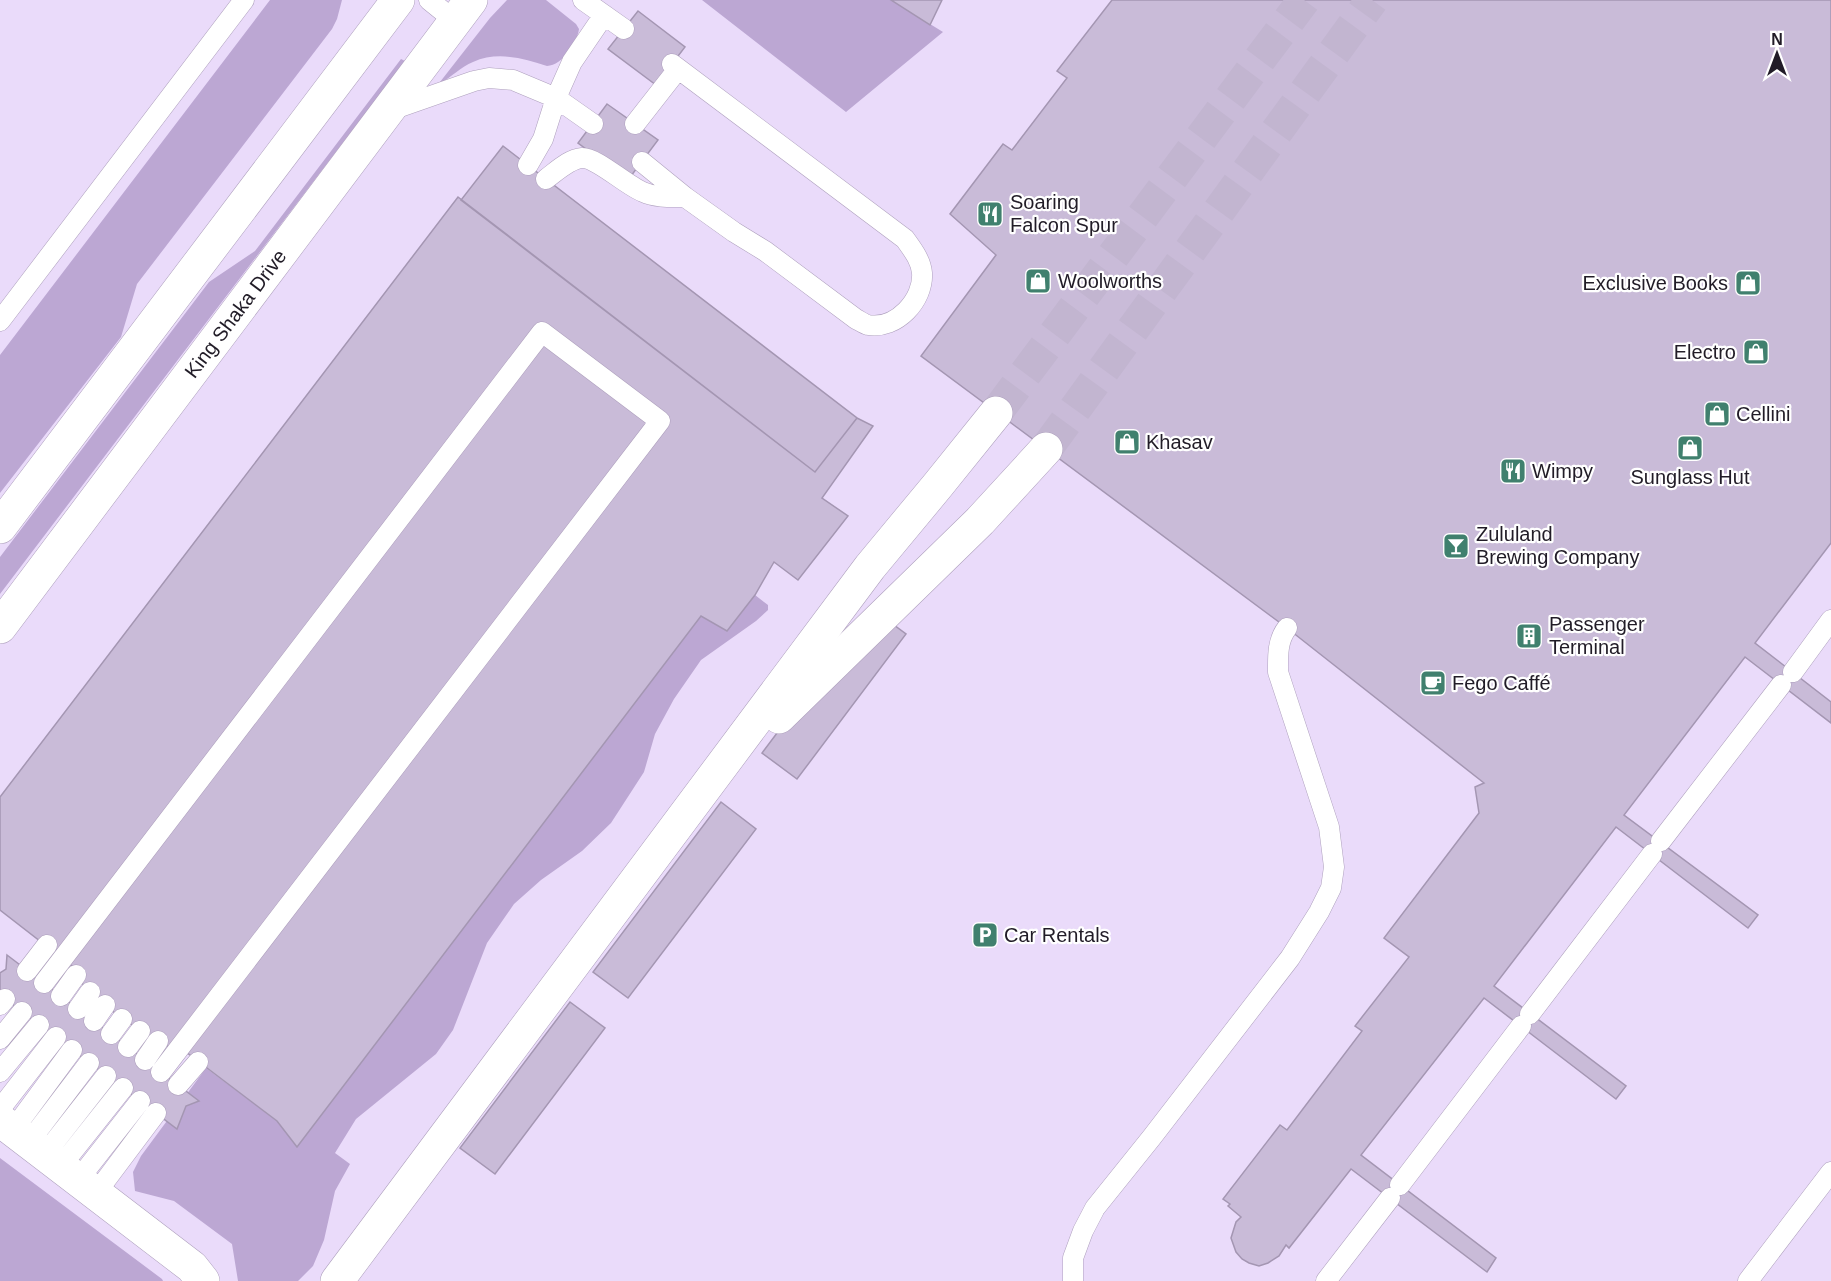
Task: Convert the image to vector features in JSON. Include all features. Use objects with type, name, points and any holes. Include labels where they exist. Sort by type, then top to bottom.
[{"type":"street","points":[[0,527],[399,0]]},
{"type":"street","name":"King Shaka Drive","points":[[0,627],[463,10]]},
{"type":"street","points":[[337,1281],[870,567],[996,413]]},
{"type":"street","points":[[704,790],[948,554],[1046,449]]},
{"type":"street","points":[[40,1149],[192,1267],[203,1281]]},
{"type":"lane","points":[[0,321],[244,0]]},
{"type":"lane","points":[[429,0],[463,10]]},
{"type":"lane","points":[[583,0],[624,29]]},
{"type":"lane","points":[[528,165],[543,139],[556,98],[572,62],[604,15]]},
{"type":"lane","points":[[635,124],[675,67],[905,239],[915,254],[922,273],[915,299],[901,317],[880,325],[868,325],[856,319],[765,251],[685,197],[642,162]]},
{"type":"lane","points":[[389,111],[474,81],[489,78],[513,80],[556,98],[593,124]]},
{"type":"lane","points":[[546,178],[573,160],[585,158],[594,160],[616,177],[644,193],[665,197],[685,197]]},
{"type":"lane","points":[[44,983],[542,332],[651,414],[660,421],[161,1072]]},
{"type":"lane","points":[[1326,1281],[1831,620]]},
{"type":"lane","points":[[1073,1281],[1073,1258],[1083,1230],[1095,1208],[1290,958],[1331,888],[1334,867],[1329,827],[1278,672],[1278,650],[1282,635],[1287,628]]},
{"type":"lane","points":[[27,970],[47,945]]},
{"type":"lane","points":[[61,996],[76,975]]},
{"type":"lane","points":[[78,1009],[90,992]]},
{"type":"lane","points":[[0,1039],[22,1012]]},
{"type":"lane","points":[[0,1072],[39,1025]]},
{"type":"lane","points":[[128,1047],[140,1031]]},
{"type":"lane","points":[[40,1149],[56,1037]]},
{"type":"lane","points":[[145,1060],[158,1041]]},
{"type":"lane","points":[[40,1149],[72,1050]]},
{"type":"lane","points":[[178,1085],[198,1062]]},
{"type":"lane","points":[[40,1149],[89,1063]]},
{"type":"lane","points":[[40,1149],[106,1076]]},
{"type":"lane","points":[[40,1149],[123,1088]]},
{"type":"lane","points":[[40,1149],[140,1101]]},
{"type":"lane","points":[[40,1149],[156,1113]]},
{"type":"lane","points":[[1748,1281],[1831,1172]]},
{"type":"shaded area","points":[[270,0],[342,0],[332,29],[137,284],[121,337],[0,493],[0,355]]},
{"type":"shaded area","points":[[507,0],[546,0],[576,24],[579,29],[578,35],[564,58],[547,66],[529,60],[491,57],[473,62],[441,83],[490,18]]},
{"type":"shaded area","points":[[702,0],[891,0],[943,32],[846,112]]},
{"type":"shaded area","points":[[401,59],[405,61],[0,594],[0,557],[209,282],[255,251]]},
{"type":"shaded area","points":[[755,595],[768,605],[768,610],[701,660],[674,699],[655,734],[644,772],[611,823],[582,851],[541,880],[514,904],[487,943],[453,1030],[436,1054],[356,1119],[335,1153],[350,1164],[335,1191],[324,1240],[313,1266],[298,1281],[238,1281],[232,1244],[174,1201],[135,1191],[133,1172],[141,1156],[206,1068],[277,1121],[297,1146],[701,616],[727,631]]},
{"type":"shaded area","points":[[0,1158],[162,1279],[163,1281],[0,1281]]},
{"type":"building","points":[[891,0],[942,0],[930,25]]},
{"type":"building","name":"Passenger Terminal","points":[[1112,0],[1831,0],[1831,543],[1755,643],[1831,702],[1831,723],[1745,657],[1624,815],[1758,915],[1748,928],[1616,827],[1494,986],[1626,1086],[1616,1099],[1484,998],[1361,1155],[1496,1258],[1487,1272],[1351,1169],[1289,1248],[1286,1245],[1279,1256],[1259,1266],[1242,1259],[1236,1252],[1231,1238],[1236,1222],[1241,1217],[1223,1199],[1280,1125],[1287,1130],[1362,1031],[1355,1026],[1409,957],[1384,938],[1479,813],[1475,787],[1484,783],[1287,628],[921,356],[996,255],[950,214],[1003,144],[1012,150],[1067,78],[1057,71]]},
{"type":"building","points":[[638,11],[685,47],[656,85],[608,49]]},
{"type":"building","points":[[607,104],[658,140],[628,180],[578,143]]},
{"type":"building","points":[[503,146],[857,418],[815,472],[461,200]]},
{"type":"building","points":[[458,197],[815,472],[857,418],[873,426],[822,498],[848,516],[798,580],[774,562],[755,595],[727,631],[701,616],[297,1147],[277,1121],[174,1043],[170,1048],[122,1019],[90,992],[69,969],[72,966],[0,910],[0,797]]},
{"type":"building","points":[[871,608],[906,634],[797,779],[762,753]]},
{"type":"building","points":[[721,802],[756,829],[628,998],[593,972]]},
{"type":"building","points":[[7,955],[199,1101],[186,1106],[177,1129],[0,995],[0,973],[6,969]]},
{"type":"building","points":[[570,1002],[605,1028],[495,1174],[460,1148]]},
{"type":"tunnel","points":[[996,413],[1304,0]]},
{"type":"tunnel","points":[[1046,449],[1372,0]]},
{"type":"place","name":"Soaring Falcon Spur","points":[[990,214]]},
{"type":"place","name":"Woolworths","points":[[1038,281]]},
{"type":"place","name":"Exclusive Books","points":[[1748,283]]},
{"type":"place","name":"Electro","points":[[1756,352]]},
{"type":"place","name":"Cellini","points":[[1717,414]]},
{"type":"place","name":"Khasav","points":[[1127,442]]},
{"type":"place","name":"Sunglass Hut","points":[[1690,448]]},
{"type":"place","name":"Wimpy","points":[[1513,471]]},
{"type":"place","name":"Zululand Brewing Company","points":[[1456,546]]},
{"type":"place","name":"Passenger Terminal","points":[[1529,636]]},
{"type":"place","name":"Fego Caffé","points":[[1433,683]]},
{"type":"place","name":"Car Rentals","points":[[985,935]]}]
